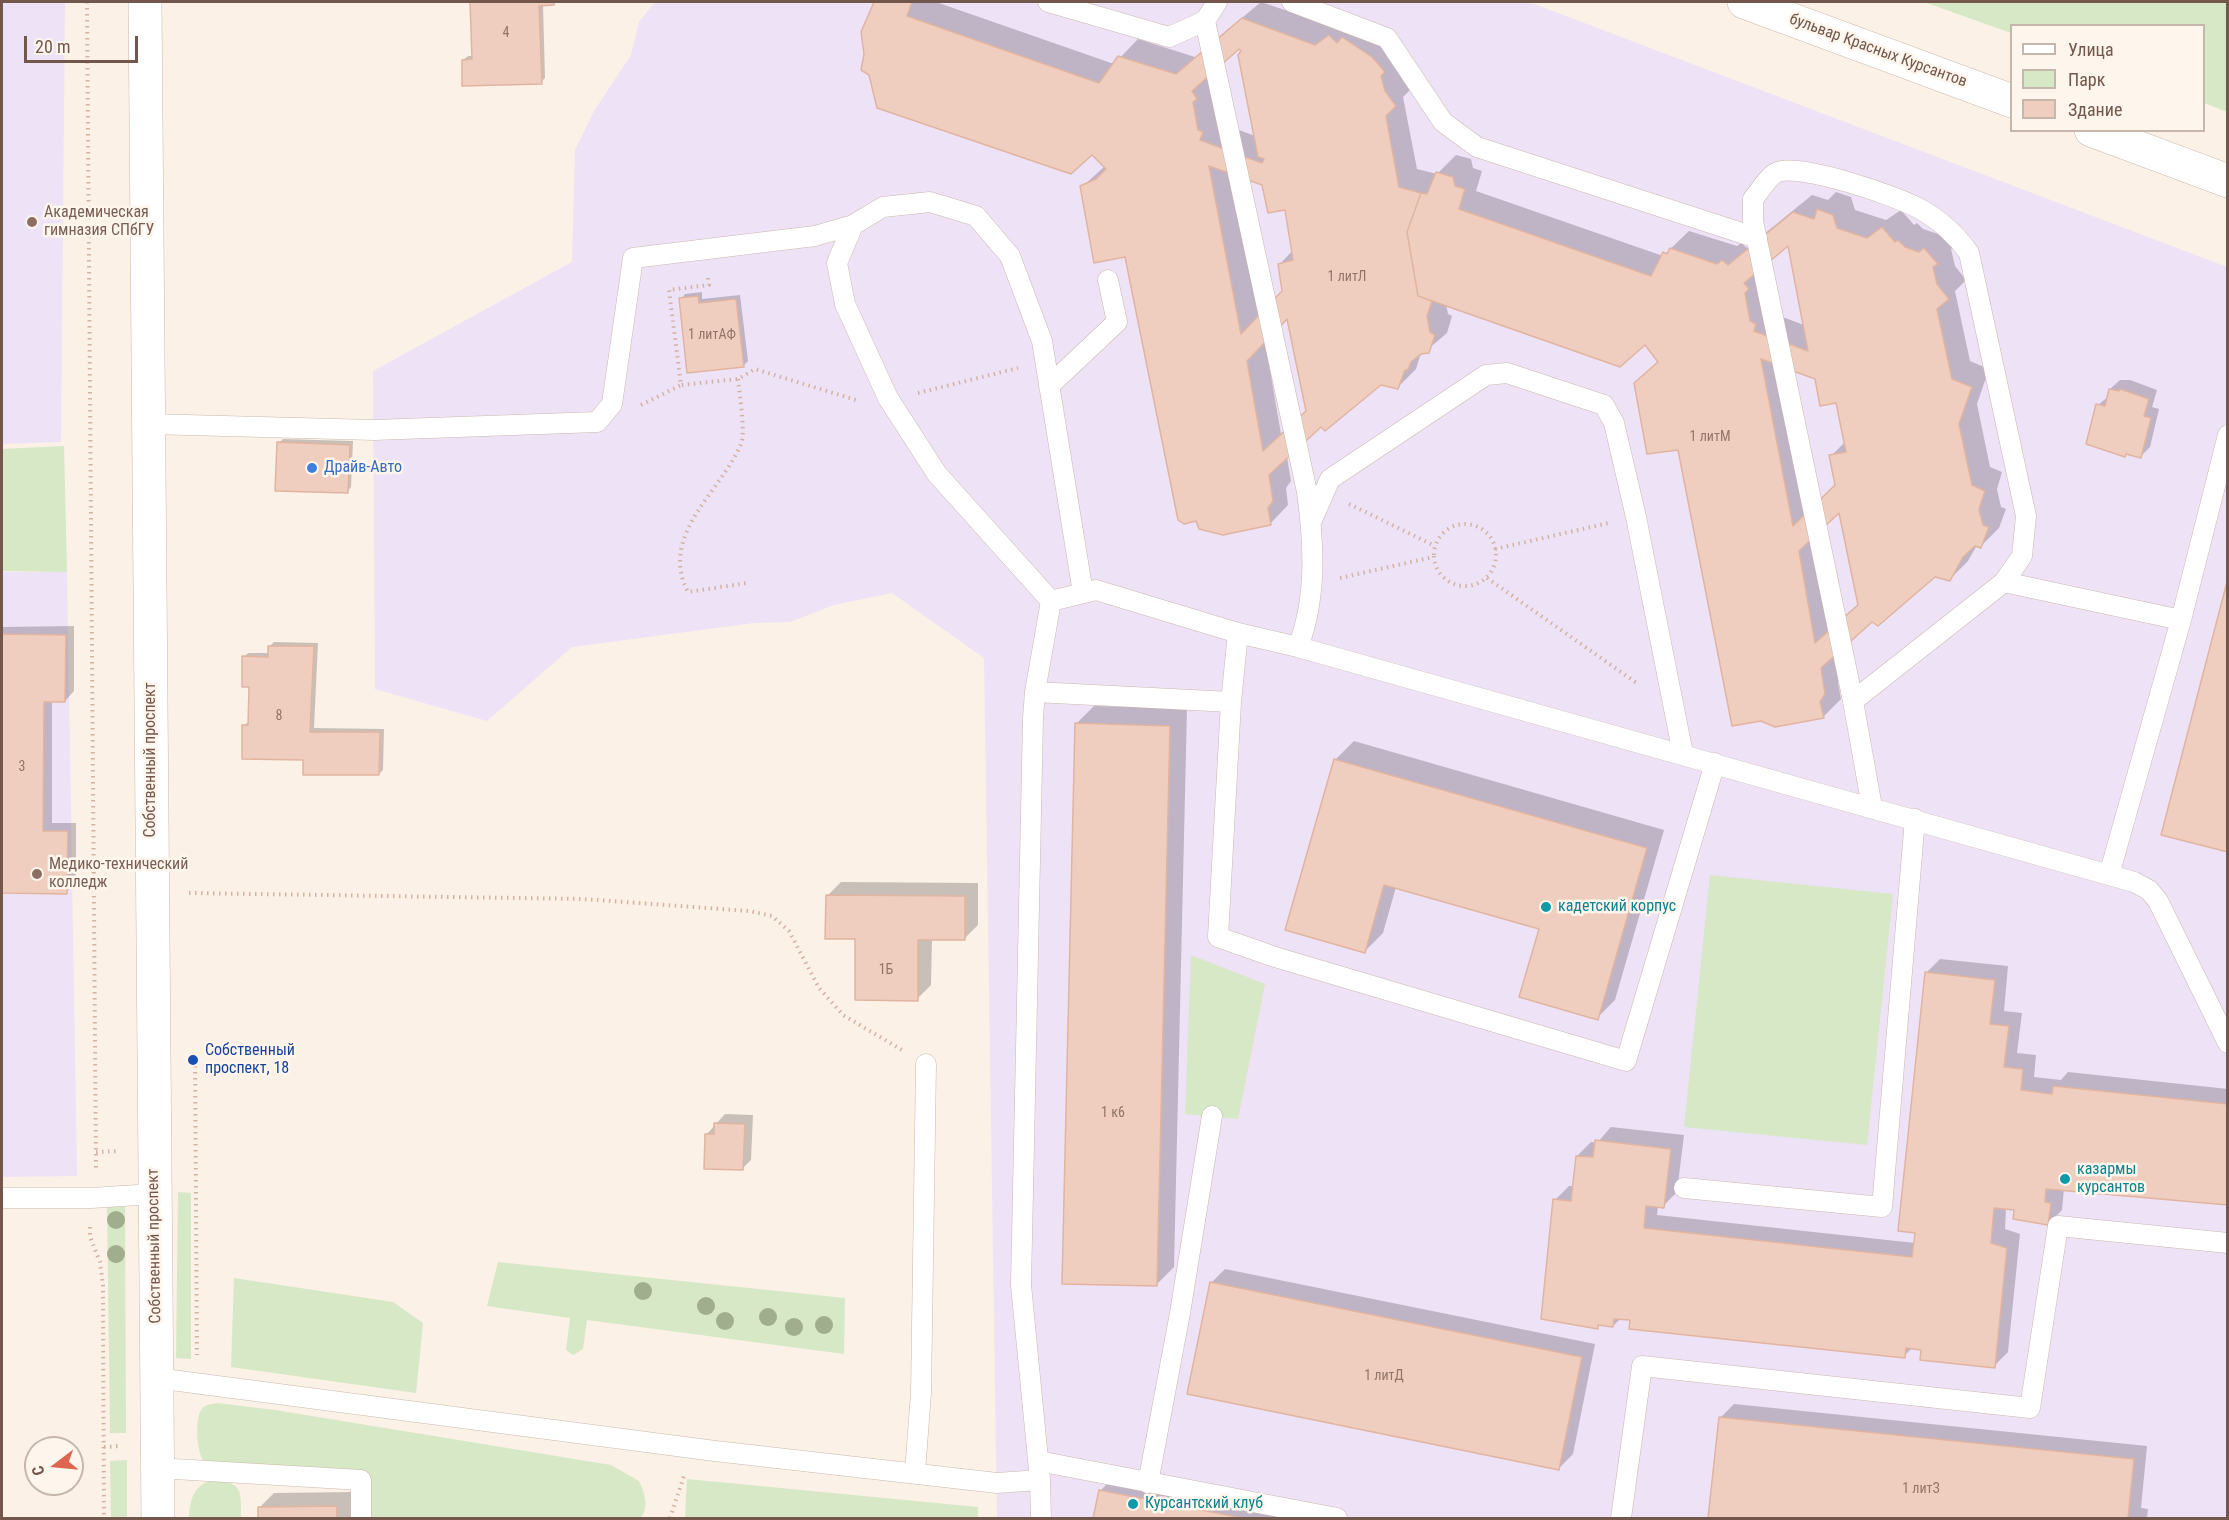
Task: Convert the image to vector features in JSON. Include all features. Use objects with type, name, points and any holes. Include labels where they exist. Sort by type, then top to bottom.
[{"type":"street","name":"Собственный проспект","points":[[144,2],[158,1518]]},
{"type":"street","name":"бульвар Красных Курсантов","points":[[1744,2],[2010,100]]},
{"type":"street","points":[[2096,132],[2228,181]]},
{"type":"lane","points":[[1048,2],[1169,37],[1205,21],[1217,2]]},
{"type":"lane","points":[[1292,2],[1387,38],[1443,122],[1477,147],[1757,238]]},
{"type":"lane","points":[[1205,21],[1305,480],[1314,538],[1308,622],[1298,647]]},
{"type":"lane","points":[[1853,701],[2004,582],[2022,556],[2026,516],[1974,272],[1965,247],[1941,223],[1921,209],[1822,173],[1796,169],[1776,172],[1753,199],[1753,221],[1853,701],[1872,807]]},
{"type":"lane","points":[[149,424],[374,430],[597,422],[612,404],[633,258],[815,236],[853,225],[883,207],[930,202],[976,216],[1010,256],[1042,341],[1083,593]]},
{"type":"lane","points":[[853,225],[837,263],[845,304],[888,398],[937,474],[1051,601]]},
{"type":"lane","points":[[1049,387],[1117,322],[1108,280]]},
{"type":"lane","points":[[1311,522],[1330,478],[1486,375],[1507,373],[1604,405],[1614,423],[1636,517],[1671,708],[1683,754]]},
{"type":"lane","points":[[2109,875],[2181,620],[2228,435]]},
{"type":"lane","points":[[2004,582],[2181,620]]},
{"type":"lane","points":[[1051,601],[1096,590],[1238,633],[1298,647],[2134,882],[2149,890],[2158,901],[2228,1043]]},
{"type":"lane","points":[[1041,1518],[1039,1470],[1020,1285],[1035,692],[1051,601]]},
{"type":"lane","points":[[1238,633],[1231,702],[1218,937],[1275,957],[1626,1061],[1715,763]]},
{"type":"lane","points":[[1035,692],[1231,702]]},
{"type":"lane","points":[[1684,1188],[1882,1208],[1915,819]]},
{"type":"lane","points":[[915,1472],[921,1393],[926,1064]]},
{"type":"lane","points":[[1148,1483],[1180,1313],[1212,1116]]},
{"type":"lane","points":[[2,1198],[91,1198],[154,1194]]},
{"type":"lane","points":[[1621,1518],[1641,1366],[2030,1408],[2058,1226],[2228,1243]]},
{"type":"lane","points":[[156,1378],[715,1451],[998,1482],[1039,1470],[1148,1483],[1337,1518]]},
{"type":"lane","points":[[157,1468],[361,1480],[361,1518]]},
{"type":"path","points":[[87,2],[97,1162],[91,1198],[90,1237],[100,1262],[103,1285],[105,1518]]},
{"type":"path","points":[[704,250],[710,285],[669,290],[681,385],[738,379],[755,369],[836,396],[873,404],[888,398],[938,390],[1045,362]]},
{"type":"path","points":[[738,379],[742,442],[680,545],[680,576],[688,592],[747,583]]},
{"type":"path","points":[[1324,492],[1435,546]]},
{"type":"path","points":[[1496,549],[1636,517]]},
{"type":"path","points":[[1466,524],[1485,532],[1496,549],[1493,569],[1486,578],[1469,586],[1458,586],[1441,576],[1433,557],[1435,546],[1446,530],[1466,524]]},
{"type":"path","points":[[1310,586],[1433,557]]},
{"type":"path","points":[[1486,578],[1671,708]]},
{"type":"path","points":[[152,893],[583,899],[749,911],[772,916],[789,931],[819,988],[843,1015],[926,1064]]},
{"type":"path","points":[[195,1054],[197,1367]]},
{"type":"path","points":[[670,1518],[685,1475],[709,1474],[715,1451]]},
{"type":"shaded area","name":"Академическая гимназия СПбГУ","points":[[2,2],[65,2],[61,442],[2,444]]},
{"type":"shaded area","points":[[655,2],[1529,2],[2227,267],[2227,1518],[997,1518],[984,658],[892,593],[834,605],[790,622],[754,623],[572,647],[487,721],[375,689],[373,371],[572,262],[575,150],[594,111],[631,55],[639,22]]},
{"type":"shaded area","name":"Медико-технический колледж","points":[[2,572],[67,572],[77,1176],[2,1177]]},
{"type":"green space","points":[[1924,2],[2227,2],[2227,112],[2205,103],[2205,24],[2010,24],[2010,33]]},
{"type":"green space","points":[[64,446],[67,572],[2,571],[2,449]]},
{"type":"green space","points":[[1710,875],[1893,894],[1867,1145],[1684,1127]]},
{"type":"green space","points":[[1191,955],[1265,984],[1238,1119],[1185,1114]]},
{"type":"green space","points":[[178,1192],[191,1193],[191,1359],[176,1358]]},
{"type":"green space","points":[[125,1201],[126,1433],[110,1433],[107,1203]]},
{"type":"green space","points":[[498,1262],[845,1298],[844,1354],[587,1320],[583,1349],[573,1355],[566,1350],[570,1318],[487,1306]]},
{"type":"green space","points":[[234,1278],[393,1302],[423,1323],[416,1393],[231,1367]]},
{"type":"green space","points":[[217,1403],[275,1410],[611,1465],[639,1481],[644,1495],[645,1509],[641,1518],[351,1518],[351,1483],[204,1462],[198,1445],[198,1417],[203,1408]]},
{"type":"green space","points":[[127,1460],[127,1518],[111,1518],[110,1461]]},
{"type":"green space","points":[[687,1479],[978,1507],[978,1518],[685,1518]]},
{"type":"green space","points":[[213,1480],[230,1483],[238,1490],[241,1501],[241,1518],[189,1518],[190,1505],[197,1489]]},
{"type":"building","points":[[470,2],[554,2],[554,5],[539,6],[542,84],[462,86],[462,60],[472,59]]},
{"type":"building","points":[[874,2],[912,2],[907,16],[1099,83],[1118,56],[1176,74],[1242,18],[1315,45],[1329,35],[1337,43],[1342,37],[1372,57],[1385,72],[1381,76],[1385,91],[1396,106],[1386,116],[1399,187],[1421,193],[1407,232],[1418,296],[1432,301],[1427,316],[1430,332],[1435,335],[1429,353],[1421,354],[1411,362],[1408,370],[1405,370],[1398,389],[1381,385],[1325,431],[1321,427],[1269,475],[1273,501],[1268,508],[1271,525],[1223,535],[1199,529],[1196,521],[1184,524],[1178,520],[1125,257],[1094,263],[1080,186],[1096,179],[1106,169],[1092,155],[1071,174],[877,108],[869,75],[861,70],[864,54],[861,32]],"holes":[[[1239,49],[1241,51],[1238,55],[1258,157],[1264,159],[1262,163],[1200,140],[1203,132],[1198,130],[1193,102],[1197,99],[1192,91]],[[1209,166],[1262,185],[1268,213],[1285,210],[1293,260],[1278,264],[1282,291],[1241,334]],[[1287,319],[1306,411],[1263,451],[1247,361]]]},
{"type":"building","points":[[1436,172],[1453,177],[1455,186],[1465,189],[1459,209],[1651,276],[1663,252],[1667,254],[1670,248],[1717,264],[1722,260],[1728,265],[1793,212],[1814,219],[1817,209],[1833,215],[1837,228],[1867,238],[1882,227],[1895,242],[1898,240],[1905,247],[1919,252],[1924,248],[1938,264],[1933,267],[1937,284],[1949,299],[1937,309],[1952,379],[1972,387],[1959,424],[1972,485],[1985,491],[1979,509],[1983,525],[1989,527],[1981,548],[1975,546],[1963,557],[1950,581],[1935,577],[1878,626],[1872,622],[1821,668],[1825,694],[1820,702],[1824,718],[1775,727],[1761,721],[1732,726],[1678,450],[1647,454],[1634,383],[1658,362],[1645,345],[1620,367],[1418,296],[1407,232],[1421,193],[1427,194]],"holes":[[[1788,246],[1808,351],[1754,331],[1756,324],[1750,321],[1745,293],[1749,289],[1744,283]],[[1761,359],[1815,379],[1820,406],[1836,403],[1846,452],[1829,455],[1835,485],[1793,526]],[[1839,513],[1858,605],[1815,643],[1799,551]]]},
{"type":"building","points":[[698,296],[699,303],[736,299],[744,367],[687,373],[679,298]]},
{"type":"building","points":[[2109,389],[2119,391],[2120,389],[2149,399],[2144,416],[2151,418],[2141,458],[2126,454],[2125,457],[2086,444],[2096,404],[2105,406]]},
{"type":"building","name":"Драйв-Авто","points":[[277,442],[350,445],[348,493],[275,491]]},
{"type":"building","points":[[2228,578],[2228,852],[2161,835]]},
{"type":"building","points":[[2,634],[66,635],[65,702],[44,702],[43,831],[68,831],[67,894],[2,893]]},
{"type":"building","points":[[268,646],[314,646],[310,732],[380,732],[379,775],[303,775],[303,760],[242,759],[242,725],[248,725],[249,687],[242,687],[242,656],[268,657]]},
{"type":"building","points":[[1075,723],[1170,726],[1157,1286],[1062,1284]]},
{"type":"building","name":"кадетский корпус","points":[[1334,759],[1647,848],[1598,1020],[1519,997],[1539,929],[1384,885],[1365,953],[1285,930]]},
{"type":"building","points":[[826,895],[965,896],[965,940],[918,940],[918,1001],[855,1000],[855,939],[825,939]]},
{"type":"building","name":"казармы курсантов","points":[[1925,972],[1995,980],[1990,1024],[2009,1026],[2004,1067],[2023,1069],[2021,1090],[2052,1094],[2053,1086],[2228,1104],[2228,1205],[2046,1189],[2045,1202],[2051,1203],[2048,1225],[2013,1219],[2014,1210],[1994,1208],[1991,1243],[2007,1248],[1995,1368],[1920,1360],[1921,1350],[1906,1348],[1905,1358],[1629,1329],[1630,1320],[1614,1319],[1613,1327],[1598,1325],[1598,1329],[1541,1319],[1553,1199],[1571,1201],[1576,1156],[1593,1157],[1595,1140],[1671,1149],[1664,1208],[1646,1206],[1644,1228],[1912,1257],[1915,1233],[1898,1231]]},
{"type":"building","points":[[714,1123],[745,1124],[743,1170],[704,1169],[705,1134],[714,1134]]},
{"type":"building","points":[[1210,1282],[1582,1357],[1559,1470],[1187,1394]]},
{"type":"building","points":[[1719,1417],[2134,1459],[2128,1518],[1708,1518]]},
{"type":"building","name":"Курсантский клуб","points":[[1099,1490],[1242,1518],[1093,1518]]},
{"type":"building","points":[[337,1506],[337,1518],[258,1518],[258,1507]]},
{"type":"place","name":"Академическая гимназия СПбГУ","points":[[32,222]]},
{"type":"place","name":"Драйв-Авто","points":[[312,468]]},
{"type":"place","name":"Медико-технический колледж","points":[[37,874]]},
{"type":"place","name":"кадетский корпус","points":[[1546,907]]},
{"type":"place","name":"Собственный проспект, 18","points":[[193,1060]]},
{"type":"place","name":"казармы курсантов","points":[[2065,1179]]},
{"type":"place","name":"Курсантский клуб","points":[[1133,1504]]}]
